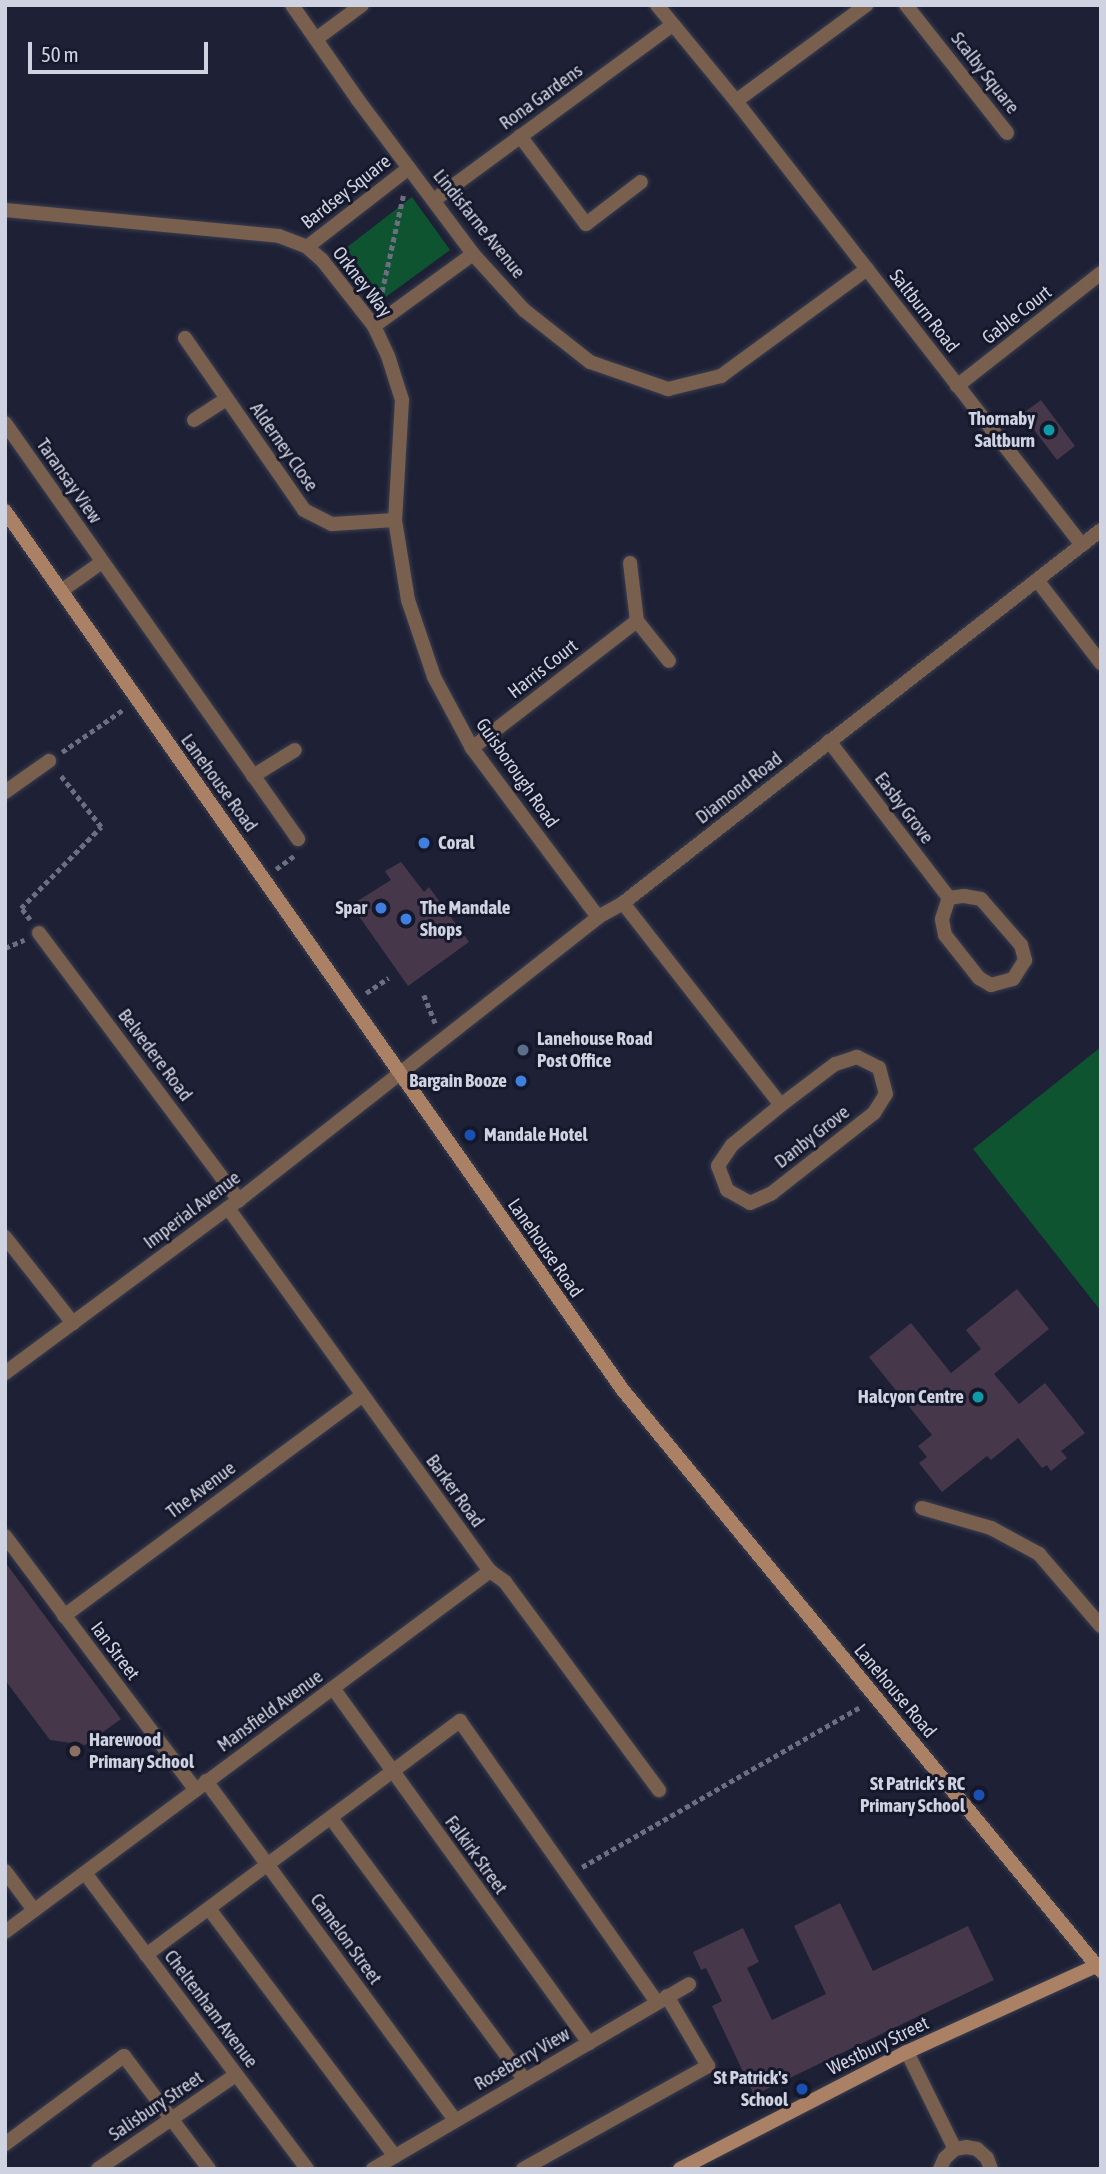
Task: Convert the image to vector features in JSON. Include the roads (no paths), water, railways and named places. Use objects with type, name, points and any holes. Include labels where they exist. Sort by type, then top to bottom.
[{"type":"street","name":"Lindisfarne Avenue","points":[[292,5],[473,254],[524,310],[590,362],[668,389],[721,376],[867,270]]},
{"type":"street","points":[[316,39],[362,5]]},
{"type":"street","name":"Saltburn Road","points":[[657,5],[736,101],[1082,545]]},
{"type":"street","points":[[736,101],[866,5]]},
{"type":"street","name":"Scalby Square","points":[[906,5],[1007,133]]},
{"type":"street","name":"Rona Gardens","points":[[433,200],[672,25]]},
{"type":"street","points":[[520,136],[586,224],[641,182]]},
{"type":"street","name":"Bardsey Square","points":[[307,247],[409,168]]},
{"type":"street","name":"Orkney Way","points":[[5,209],[279,236],[307,247],[322,260],[374,327],[388,356],[402,400],[395,520]]},
{"type":"street","points":[[374,327],[473,254]]},
{"type":"street","name":"Gable Court","points":[[957,386],[1101,273]]},
{"type":"street","name":"Alderney Close","points":[[185,338],[304,510],[332,524],[395,520]]},
{"type":"street","name":"Alderney Close","points":[[194,420],[226,399]]},
{"type":"street","name":"Taransay View","points":[[5,423],[298,839]]},
{"type":"street","name":"Lanehouse Road","points":[[5,511],[622,1389],[1099,1967]]},
{"type":"street","name":"Guisborough Road","points":[[395,520],[408,600],[433,677],[472,748],[598,917]]},
{"type":"street","name":"Diamond Road","points":[[400,1075],[598,917],[623,903],[1101,530]]},
{"type":"street","points":[[61,591],[102,562]]},
{"type":"street","points":[[630,563],[637,621],[669,661]]},
{"type":"street","points":[[1037,580],[1101,663]]},
{"type":"street","name":"Harris Court","points":[[472,748],[637,621]]},
{"type":"street","name":"Easby Grove","points":[[829,741],[949,898]]},
{"type":"street","points":[[253,776],[295,750]]},
{"type":"street","points":[[5,792],[49,761]]},
{"type":"street","points":[[949,898],[981,899],[1021,945],[1025,960],[1013,979],[991,985],[979,978],[945,935],[942,919],[949,898]]},
{"type":"street","points":[[623,903],[780,1105]]},
{"type":"street","name":"Belvedere Road","points":[[39,933],[233,1204]]},
{"type":"street","name":"Danby Grove","points":[[857,1057],[879,1068],[886,1094],[874,1113],[772,1193],[750,1203],[727,1190],[718,1166],[732,1145],[780,1105],[835,1064],[857,1057]]},
{"type":"street","name":"Imperial Avenue","points":[[5,1373],[233,1204],[400,1075]]},
{"type":"street","name":"Barker Road","points":[[233,1204],[361,1396],[490,1571],[505,1582],[659,1790]]},
{"type":"street","points":[[5,1237],[73,1323]]},
{"type":"street","name":"The Avenue","points":[[64,1616],[361,1396]]},
{"type":"street","points":[[922,1508],[991,1528],[1039,1554],[1101,1626]]},
{"type":"street","name":"Ian Street","points":[[5,1536],[64,1616],[200,1785]]},
{"type":"street","name":"Mansfield Avenue","points":[[5,1932],[490,1571]]},
{"type":"street","name":"Falkirk Street","points":[[333,1688],[589,2043]]},
{"type":"street","points":[[146,1955],[210,1910],[460,1721],[708,2066],[523,2169]]},
{"type":"street","name":"Camelon Street","points":[[200,1785],[267,1865],[455,2120]]},
{"type":"street","points":[[331,1818],[526,2080]]},
{"type":"street","points":[[5,1871],[34,1910]]},
{"type":"street","name":"Cheltenham Avenue","points":[[85,1873],[307,2169]]},
{"type":"street","points":[[210,1910],[395,2156]]},
{"type":"street","name":"Westbury Street","points":[[680,2169],[907,2052],[1099,1967]]},
{"type":"street","name":"Roseberry View","points":[[373,2169],[689,1984]]},
{"type":"street","points":[[907,2052],[955,2149]]},
{"type":"street","points":[[5,2144],[124,2056],[209,2169]]},
{"type":"street","name":"Salisbury Street","points":[[97,2169],[236,2074]]},
{"type":"street","points":[[940,2169],[944,2158],[955,2149],[977,2149],[988,2158],[991,2169]]},
{"type":"place","name":"Thornaby Saltburn","points":[[1049,430]]},
{"type":"place","name":"Coral","points":[[424,843]]},
{"type":"place","name":"Spar","points":[[381,908]]},
{"type":"place","name":"The Mandale Shops","points":[[406,919]]},
{"type":"place","name":"Lanehouse Road Post Office","points":[[523,1050]]},
{"type":"place","name":"Bargain Booze","points":[[521,1081]]},
{"type":"place","name":"Mandale Hotel","points":[[470,1135]]},
{"type":"place","name":"Halcyon Centre","points":[[978,1397]]},
{"type":"place","name":"Harewood Primary School","points":[[75,1751]]},
{"type":"place","name":"St Patrick's RC Primary School","points":[[979,1795]]},
{"type":"place","name":"St Patrick's School","points":[[802,2089]]}]
